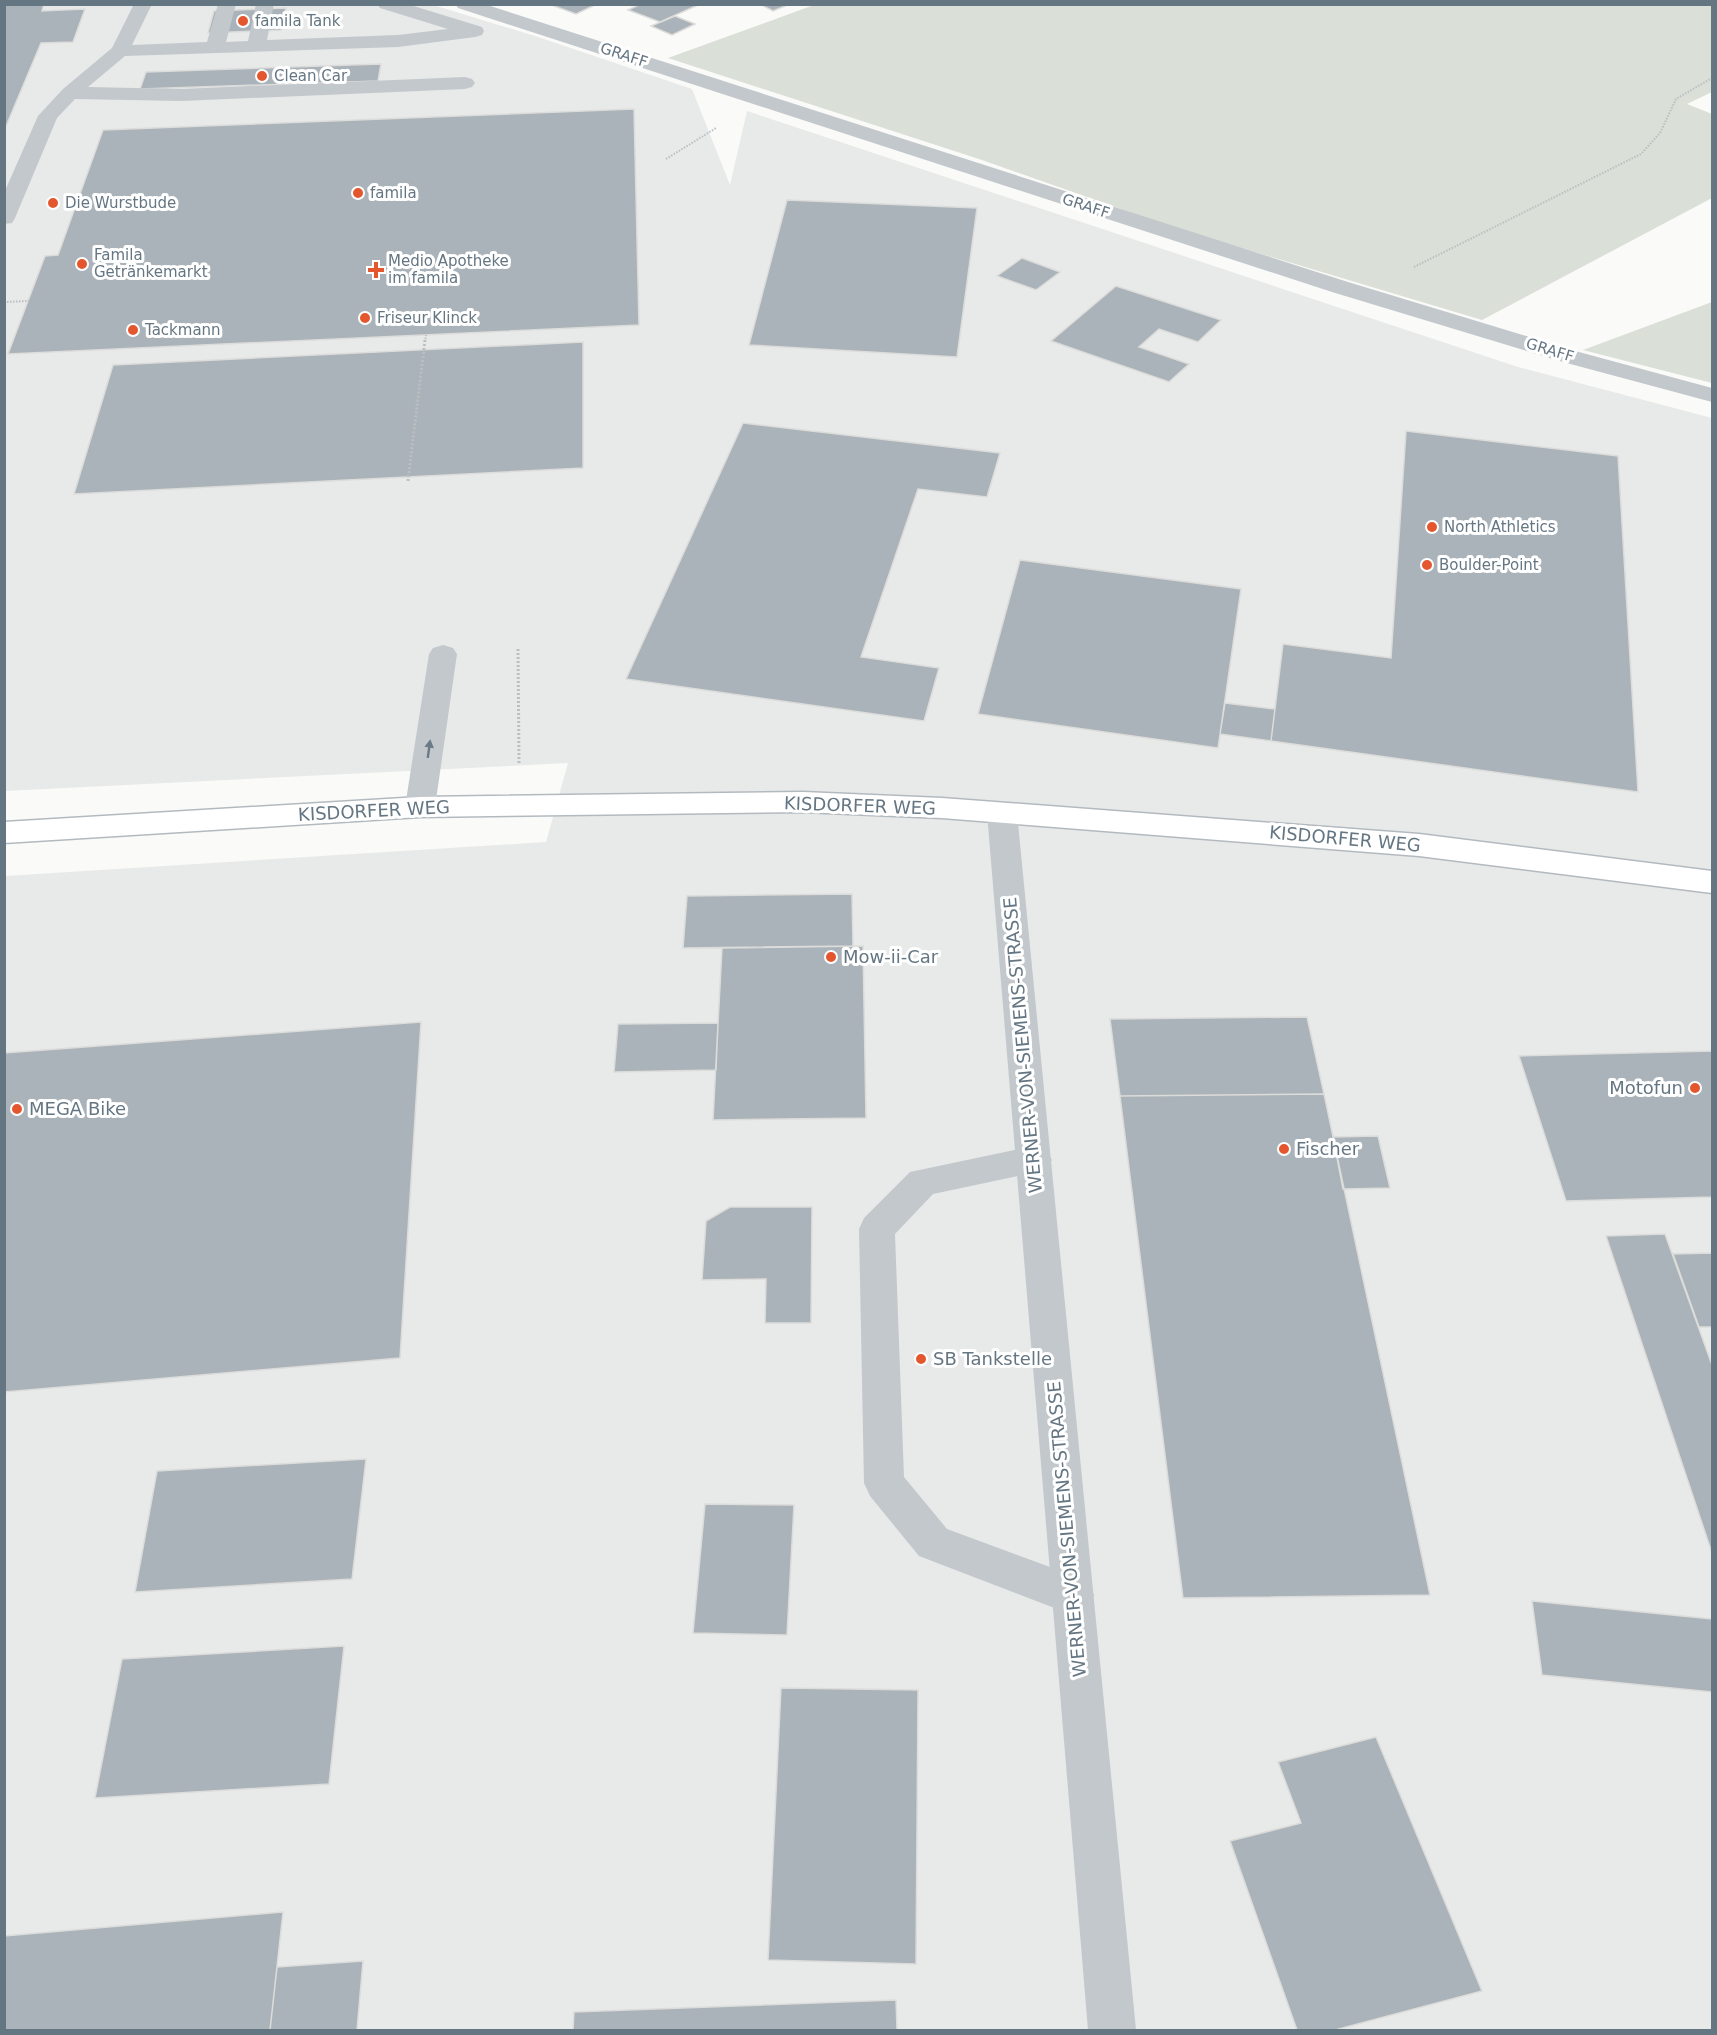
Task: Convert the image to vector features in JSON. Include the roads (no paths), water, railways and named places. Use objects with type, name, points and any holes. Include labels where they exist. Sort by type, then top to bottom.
[{"type":"street","points":[[215,48],[227,4]]},
{"type":"street","points":[[256,46],[265,4]]},
{"type":"street","points":[[120,51],[398,41],[475,31],[386,4]]},
{"type":"street","name":"GRAFF","points":[[464,4],[1370,295],[1571,357],[1713,394]]},
{"type":"street","points":[[4,218],[48,116],[70,93],[120,51],[139,5]]},
{"type":"street","points":[[70,93],[182,95],[465,83]]},
{"type":"street","points":[[420,807],[443,654]]},
{"type":"street","name":"KISDORFER WEG","points":[[4,833],[420,807],[803,802],[1002,813],[1419,845],[1713,882]]},
{"type":"street","name":"WERNER-VON-SIEMENS-STRASSE","points":[[1002,813],[1112,2031]]},
{"type":"street","points":[[1034,1160],[922,1182],[877,1229],[884,1483],[933,1543],[1073,1594]]},
{"type":"place","name":"famila Tank","points":[[243,21]]},
{"type":"place","name":"Clean Car","points":[[262,76]]},
{"type":"place","name":"famila","points":[[358,193]]},
{"type":"place","name":"Die Wurstbude","points":[[53,203]]},
{"type":"place","name":"Famila Getränkemarkt","points":[[82,264]]},
{"type":"place","name":"Medio Apotheke im famila","points":[[376,270]]},
{"type":"place","name":"Friseur Klinck","points":[[365,318]]},
{"type":"place","name":"Tackmann","points":[[133,330]]},
{"type":"place","name":"North Athletics","points":[[1432,527]]},
{"type":"place","name":"Boulder-Point","points":[[1427,565]]},
{"type":"place","name":"Mow-ii-Car","points":[[831,957]]},
{"type":"place","name":"Motofun","points":[[1695,1088]]},
{"type":"place","name":"MEGA Bike","points":[[17,1109]]},
{"type":"place","name":"Fischer","points":[[1284,1149]]},
{"type":"place","name":"SB Tankstelle","points":[[921,1359]]}]
